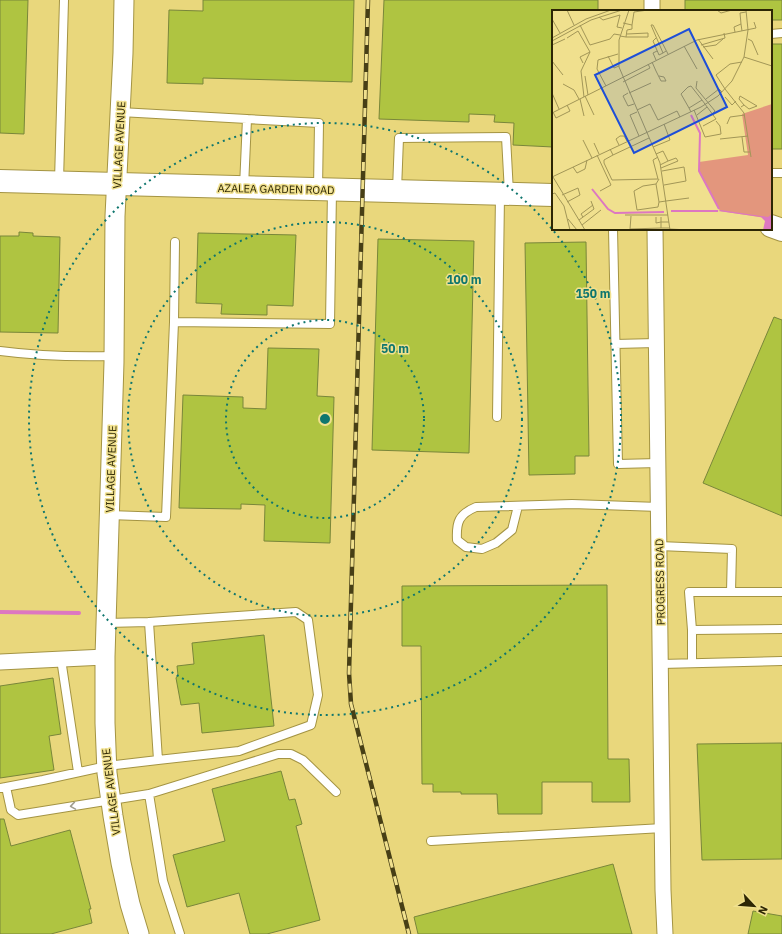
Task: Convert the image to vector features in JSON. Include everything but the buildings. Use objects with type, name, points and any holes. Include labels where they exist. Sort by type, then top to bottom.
[{"type":"main road","name":"AZALEA GARDEN ROAD","points":[[0,181],[552,195]]},
{"type":"main road","points":[[772,226],[782,230]]},
{"type":"street","name":"VILLAGE AVENUE","points":[[124,0],[117,184],[104,723],[113,816],[130,904],[139,934]]},
{"type":"street","name":"PROGRESS ROAD","points":[[655,230],[665,934]]},
{"type":"street","points":[[0,662],[105,657]]},
{"type":"lane","points":[[59,183],[64,0]]},
{"type":"lane","points":[[772,34],[782,33]]},
{"type":"lane","points":[[120,112],[319,123],[325,190],[330,324],[174,322]]},
{"type":"lane","points":[[244,188],[247,119]]},
{"type":"lane","points":[[397,192],[399,138],[506,137],[497,417]]},
{"type":"lane","points":[[613,230],[618,464],[658,463]]},
{"type":"lane","points":[[109,516],[166,517],[174,322],[175,242]]},
{"type":"lane","points":[[615,344],[656,344]]},
{"type":"lane","points":[[0,351],[69,357],[114,356]]},
{"type":"lane","points":[[518,506],[512,530],[496,543],[482,549],[466,547],[457,540],[456,529],[459,519],[466,511],[476,507],[572,504],[659,507]]},
{"type":"lane","points":[[659,546],[732,549],[731,592]]},
{"type":"lane","points":[[692,663],[692,630],[689,592],[782,592]]},
{"type":"lane","points":[[106,623],[150,622],[296,612],[308,620],[318,695],[311,725],[239,752],[107,766],[3,787],[11,810],[18,814],[149,794],[278,754],[291,754],[303,760],[336,792]]},
{"type":"lane","points":[[150,622],[158,760]]},
{"type":"lane","points":[[692,630],[782,629]]},
{"type":"lane","points":[[61,659],[78,772]]},
{"type":"lane","points":[[661,664],[782,661]]},
{"type":"lane","points":[[149,794],[163,881],[180,934]]},
{"type":"lane","points":[[431,841],[663,828]]},
{"type":"shaded area","points":[[0,0],[782,0],[782,934],[0,934]]},
{"type":"waterway","points":[[0,612],[79,613]]},
{"type":"railway","points":[[368,0],[349,673],[351,704],[409,934]]}]
